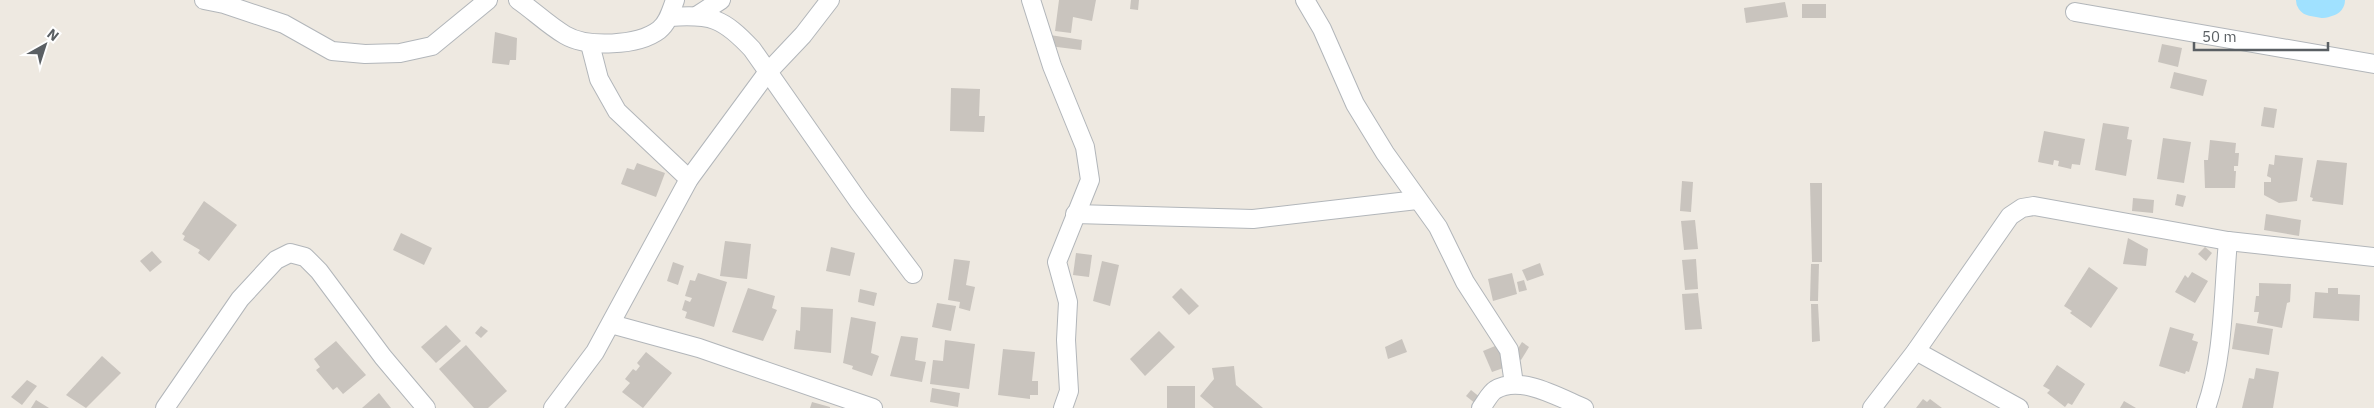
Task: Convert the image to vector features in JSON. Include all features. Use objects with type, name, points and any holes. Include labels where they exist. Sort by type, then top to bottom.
[{"type":"street","points":[[204,0],[224,4],[284,24],[332,51],[365,54],[400,53],[432,46],[488,0]]},
{"type":"street","points":[[518,0],[566,36],[590,44],[641,38],[659,30],[670,17],[675,0]]},
{"type":"street","points":[[698,15],[721,0]]},
{"type":"street","points":[[553,408],[595,352],[689,179],[767,74],[803,35],[830,0]]},
{"type":"street","points":[[1032,0],[1052,66],[1085,147],[1090,180],[1074,214],[1057,262],[1068,302],[1066,340],[1069,390],[1064,408]]},
{"type":"street","points":[[1305,0],[1322,29],[1355,104],[1417,200],[1438,228],[1465,282],[1509,350],[1514,384]]},
{"type":"street","points":[[2075,12],[2374,64]]},
{"type":"street","points":[[670,17],[698,15],[719,21],[735,31],[752,49],[767,74],[913,274]]},
{"type":"street","points":[[590,44],[599,78],[617,111],[689,179]]},
{"type":"street","points":[[1074,214],[1253,219],[1417,200]]},
{"type":"street","points":[[1872,408],[1916,350],[2010,216],[2022,208],[2034,206],[2228,241],[2374,257]]},
{"type":"street","points":[[2206,408],[2211,395],[2218,349],[2228,241]]},
{"type":"street","points":[[165,408],[240,299],[276,260],[290,254],[305,257],[319,271],[383,357],[426,408]]},
{"type":"street","points":[[611,324],[699,348],[873,408]]},
{"type":"street","points":[[1916,350],[2019,408]]},
{"type":"street","points":[[1481,408],[1495,390],[1514,384],[1538,388],[1584,408]]},
{"type":"building","points":[[1059,0],[1096,0],[1092,21],[1073,17],[1071,33],[1055,31]]},
{"type":"building","points":[[1131,0],[1139,0],[1138,10],[1130,9]]},
{"type":"building","points":[[1785,2],[1788,17],[1746,23],[1744,8]]},
{"type":"building","points":[[1802,4],[1826,4],[1826,18],[1802,18]]},
{"type":"building","points":[[495,32],[517,38],[516,60],[510,60],[509,65],[492,63]]},
{"type":"building","points":[[1050,35],[1082,40],[1081,50],[1049,46]]},
{"type":"building","points":[[2162,44],[2182,48],[2178,67],[2158,62]]},
{"type":"building","points":[[2174,72],[2207,80],[2203,96],[2170,88]]},
{"type":"building","points":[[951,88],[980,89],[979,116],[985,116],[984,132],[950,131]]},
{"type":"building","points":[[2264,107],[2277,109],[2274,128],[2261,126]]},
{"type":"building","points":[[2103,123],[2129,127],[2127,139],[2132,140],[2126,176],[2095,170]]},
{"type":"building","points":[[2044,131],[2085,139],[2080,165],[2072,164],[2071,169],[2058,166],[2059,161],[2054,160],[2053,165],[2038,162]]},
{"type":"building","points":[[2163,138],[2191,142],[2184,183],[2157,179]]},
{"type":"building","points":[[2210,140],[2236,143],[2235,153],[2239,153],[2238,166],[2234,166],[2234,171],[2236,171],[2235,188],[2205,188],[2204,160],[2208,160]]},
{"type":"building","points":[[2275,155],[2303,158],[2297,201],[2279,203],[2264,195],[2264,182],[2271,182],[2271,178],[2267,176],[2269,164],[2274,165]]},
{"type":"building","points":[[2317,160],[2347,163],[2343,205],[2312,201],[2313,198],[2310,197]]},
{"type":"building","points":[[637,163],[665,173],[656,197],[621,184],[627,168],[634,170]]},
{"type":"building","points":[[1682,181],[1693,182],[1691,212],[1680,211]]},
{"type":"building","points":[[1810,183],[1822,183],[1822,262],[1812,262]]},
{"type":"building","points":[[2177,194],[2186,196],[2183,207],[2175,205]]},
{"type":"building","points":[[2133,198],[2154,200],[2153,213],[2132,211]]},
{"type":"building","points":[[204,201],[237,225],[209,261],[198,253],[200,250],[183,240],[185,236],[182,234]]},
{"type":"building","points":[[2266,214],[2301,220],[2299,236],[2264,230]]},
{"type":"building","points":[[1695,220],[1698,249],[1684,250],[1681,221]]},
{"type":"building","points":[[401,233],[432,248],[424,265],[393,250]]},
{"type":"building","points":[[2128,238],[2148,249],[2146,266],[2123,264]]},
{"type":"building","points":[[725,241],[751,244],[747,279],[720,276]]},
{"type":"building","points":[[831,247],[855,253],[850,276],[826,271]]},
{"type":"building","points":[[2205,247],[2212,253],[2206,261],[2198,254]]},
{"type":"building","points":[[152,251],[162,262],[150,272],[140,261]]},
{"type":"building","points":[[1076,253],[1092,255],[1089,277],[1073,275]]},
{"type":"building","points":[[954,259],[970,261],[966,285],[975,287],[970,311],[959,308],[960,302],[948,300]]},
{"type":"building","points":[[1696,259],[1698,289],[1685,290],[1682,260]]},
{"type":"building","points":[[1102,261],[1119,265],[1110,306],[1093,301]]},
{"type":"building","points":[[673,262],[684,266],[678,285],[667,281]]},
{"type":"building","points":[[1540,263],[1544,275],[1527,281],[1522,270]]},
{"type":"building","points":[[1811,264],[1819,264],[1818,301],[1810,301]]},
{"type":"building","points":[[2089,267],[2118,288],[2091,328],[2070,313],[2072,311],[2064,306]]},
{"type":"building","points":[[2192,272],[2208,281],[2195,303],[2175,292],[2185,275],[2188,278]]},
{"type":"building","points":[[698,273],[727,282],[714,327],[685,318],[687,312],[682,310],[685,300],[690,302],[692,298],[685,296],[690,280],[695,281]]},
{"type":"building","points":[[1512,273],[1517,294],[1493,301],[1488,279]]},
{"type":"building","points":[[1524,280],[1527,290],[1519,292],[1517,282]]},
{"type":"building","points":[[2259,283],[2291,284],[2290,302],[2287,303],[2282,328],[2257,323],[2259,312],[2254,312],[2256,296],[2259,296]]},
{"type":"building","points":[[748,288],[775,296],[772,308],[777,310],[763,341],[732,332]]},
{"type":"building","points":[[1181,288],[1199,306],[1189,315],[1172,297]]},
{"type":"building","points":[[2328,288],[2338,288],[2338,294],[2360,295],[2359,321],[2313,318],[2315,292],[2328,293]]},
{"type":"building","points":[[860,289],[877,293],[874,306],[858,302]]},
{"type":"building","points":[[1698,293],[1702,329],[1685,330],[1682,294]]},
{"type":"building","points":[[937,303],[956,306],[951,331],[932,327]]},
{"type":"building","points":[[1811,304],[1818,304],[1820,341],[1812,342]]},
{"type":"building","points":[[801,307],[833,309],[831,353],[794,349],[796,330],[800,331]]},
{"type":"building","points":[[851,317],[876,322],[871,353],[879,356],[872,376],[852,369],[853,366],[843,363]]},
{"type":"building","points":[[2236,323],[2273,329],[2269,355],[2232,349]]},
{"type":"building","points":[[446,325],[461,341],[436,363],[421,347]]},
{"type":"building","points":[[481,326],[488,331],[481,338],[475,333]]},
{"type":"building","points":[[2170,327],[2194,334],[2192,340],[2198,342],[2189,372],[2186,371],[2185,374],[2159,366]]},
{"type":"building","points":[[1159,331],[1175,347],[1145,376],[1130,359]]},
{"type":"building","points":[[901,336],[918,338],[915,360],[926,362],[922,382],[890,376]]},
{"type":"building","points":[[1402,339],[1407,352],[1388,359],[1385,347]]},
{"type":"building","points":[[945,340],[975,344],[969,389],[930,384],[933,360],[943,361]]},
{"type":"building","points":[[336,341],[366,375],[343,394],[337,387],[333,390],[316,370],[320,367],[314,359]]},
{"type":"building","points":[[1522,342],[1529,347],[1521,360],[1514,355]]},
{"type":"building","points":[[1500,344],[1509,366],[1492,372],[1483,351]]},
{"type":"building","points":[[466,345],[507,391],[488,408],[474,408],[439,369]]},
{"type":"building","points":[[1003,349],[1035,352],[1032,381],[1038,381],[1038,395],[1030,395],[1030,399],[998,395]]},
{"type":"building","points":[[646,352],[672,373],[643,408],[622,392],[630,383],[625,379],[633,369],[636,371],[640,366],[637,363]]},
{"type":"building","points":[[102,356],[121,373],[86,408],[66,395]]},
{"type":"building","points":[[2057,365],[2085,384],[2072,405],[2068,403],[2065,407],[2047,393],[2050,390],[2043,386]]},
{"type":"building","points":[[1234,366],[1236,385],[1263,408],[1214,408],[1200,396],[1214,379],[1212,368]]},
{"type":"building","points":[[2256,368],[2279,372],[2273,408],[2242,408],[2249,378],[2254,379]]},
{"type":"building","points":[[27,380],[37,386],[22,405],[11,397]]},
{"type":"building","points":[[1167,386],[1195,386],[1195,408],[1167,408]]},
{"type":"building","points":[[932,388],[960,393],[958,407],[930,402]]},
{"type":"building","points":[[1471,390],[1481,398],[1476,404],[1466,396]]},
{"type":"building","points":[[379,393],[391,408],[362,408]]},
{"type":"building","points":[[1923,399],[1927,402],[1930,399],[1942,408],[1916,408]]},
{"type":"building","points":[[36,400],[49,408],[31,408]]},
{"type":"building","points":[[2124,401],[2136,408],[2120,408]]},
{"type":"building","points":[[812,402],[830,407],[830,408],[810,408]]},
{"type":"waterway","points":[[2312,0],[2323,2],[2329,0]]}]
